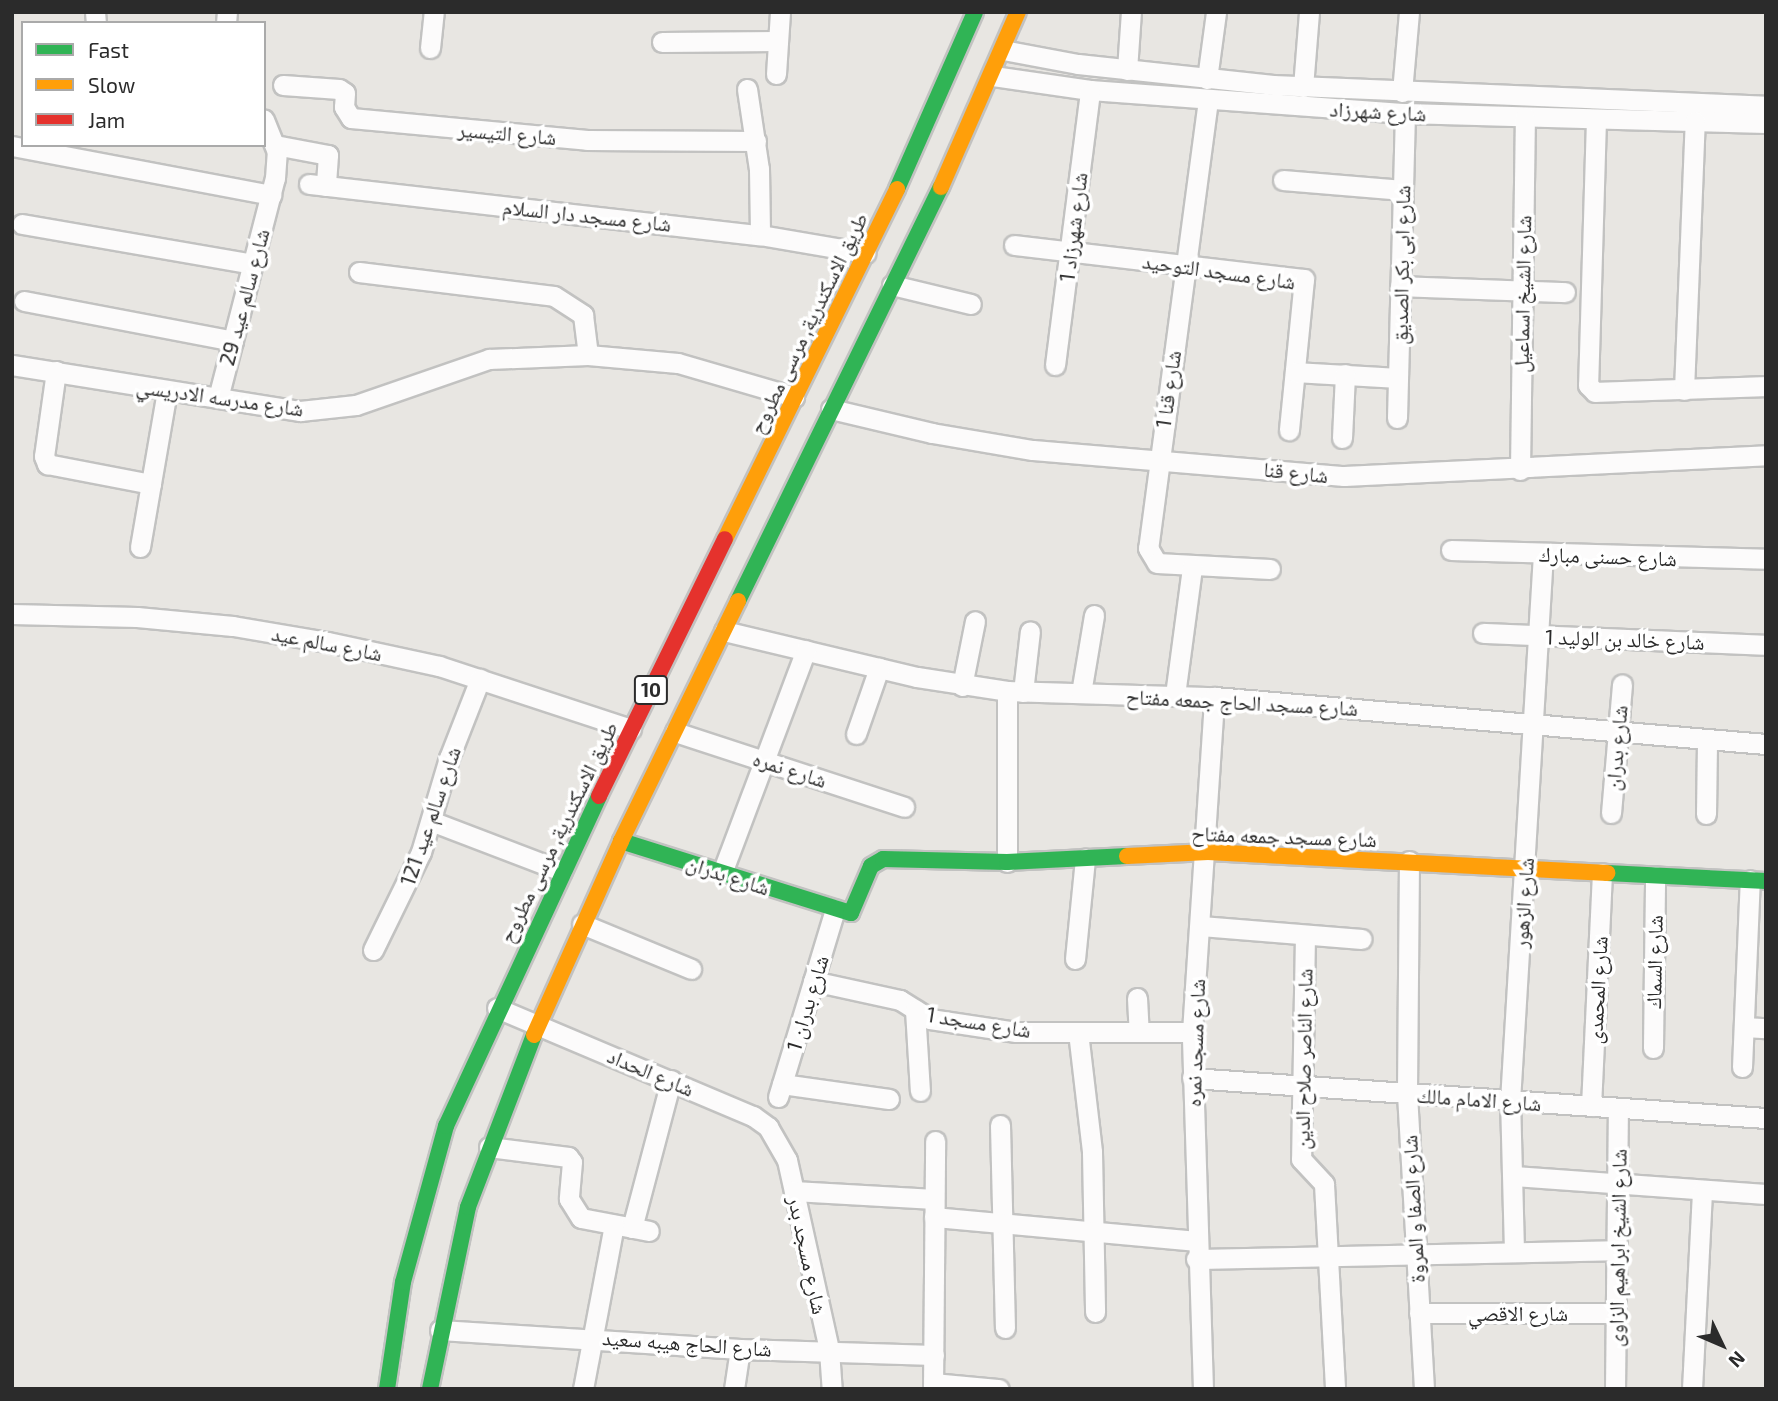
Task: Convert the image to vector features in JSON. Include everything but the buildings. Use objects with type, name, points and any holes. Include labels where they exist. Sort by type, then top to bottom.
[{"type":"main road","name":"طريق الاسكندرية, مرسى مطروح","points":[[387,1389],[403,1282],[421,1204],[446,1126],[497,1008],[562,871],[919,144],[975,12]]},
{"type":"main road","name":"10","points":[[430,1389],[452,1268],[489,1147],[538,1025],[621,841],[993,76],[1018,12]]},
{"type":"main road","name":"شارع بدران","points":[[621,841],[835,909]]},
{"type":"main road","name":"شارع مسجد جمعه مفتاح","points":[[835,909],[856,910],[876,861],[1007,862],[1208,852],[1525,866],[1602,873],[1758,880]]},
{"type":"street","points":[[430,48],[433,12]]},
{"type":"street","points":[[776,74],[780,12]]},
{"type":"street","points":[[1127,70],[1131,12]]},
{"type":"street","points":[[1207,79],[1216,12]]},
{"type":"street","points":[[1304,86],[1309,12]]},
{"type":"street","points":[[1402,92],[1409,12]]},
{"type":"street","points":[[662,42],[778,41]]},
{"type":"street","name":"شارع شهرزاد","points":[[1003,50],[1127,70],[1207,79],[1402,92],[1766,106]]},
{"type":"street","name":"شارع شهرزاد","points":[[993,76],[1090,90],[1405,113],[1766,123]]},
{"type":"street","name":"شارع التيسير","points":[[283,85],[339,89],[345,93],[344,107],[351,118],[587,140],[756,141]]},
{"type":"street","points":[[747,89],[756,141],[760,234]]},
{"type":"street","name":"شارع شهرزاد 1","points":[[1055,365],[1090,90]]},
{"type":"street","name":"شارع قنا 1","points":[[1208,100],[1148,548],[1157,563],[1270,569]]},
{"type":"street","name":"شارع ابى بكر الصديق","points":[[1397,418],[1405,113]]},
{"type":"street","name":"شارع الشيخ اسماعيل","points":[[1520,470],[1525,117]]},
{"type":"street","points":[[1596,119],[1588,385],[1595,392],[1766,386]]},
{"type":"street","points":[[1684,390],[1695,121]]},
{"type":"street","points":[[266,125],[275,145]]},
{"type":"street","name":"شارع مسجد دار السلام","points":[[275,145],[324,152],[329,161],[318,185],[760,234],[865,253]]},
{"type":"street","name":"شارع سالم عيد 29","points":[[218,398],[271,195],[275,145]]},
{"type":"street","points":[[12,146],[271,195]]},
{"type":"street","points":[[1283,180],[1403,190]]},
{"type":"street","points":[[22,224],[253,264]]},
{"type":"street","name":"شارع مسجد التوحيد","points":[[1014,245],[1304,279],[1289,430]]},
{"type":"street","points":[[359,272],[554,296],[583,315],[588,355]]},
{"type":"street","points":[[892,285],[971,304]]},
{"type":"street","points":[[1400,286],[1565,292]]},
{"type":"street","points":[[24,301],[233,341]]},
{"type":"street","name":"شارع مدرسه الادريسي","points":[[12,365],[300,411],[328,411],[467,363],[588,355],[678,363],[794,397]]},
{"type":"street","points":[[56,371],[44,456],[47,464],[151,484]]},
{"type":"street","points":[[1296,372],[1398,378]]},
{"type":"street","points":[[1342,438],[1345,374]]},
{"type":"street","points":[[140,547],[167,391]]},
{"type":"street","name":"شارع قنا","points":[[831,409],[982,443],[1344,476],[1520,470],[1766,455]]},
{"type":"street","name":"شارع حسنى مبارك","points":[[1451,550],[1766,559]]},
{"type":"street","name":"شارع الزهور","points":[[1514,1251],[1510,1101],[1543,554]]},
{"type":"street","points":[[1175,695],[1192,566]]},
{"type":"street","name":"شارع سالم عيد","points":[[12,614],[233,626],[339,644],[480,678],[631,729]]},
{"type":"street","points":[[1081,693],[1094,615]]},
{"type":"street","points":[[961,686],[975,621]]},
{"type":"street","name":"شارع مسجد الحاج جمعه مفتاح","points":[[724,631],[961,686],[1015,691],[1214,697],[1766,744]]},
{"type":"street","points":[[1007,862],[1015,691],[1030,631]]},
{"type":"street","name":"شارع خالد بن الوليد 1","points":[[1483,633],[1766,645]]},
{"type":"street","points":[[722,873],[806,650]]},
{"type":"street","points":[[856,734],[879,668]]},
{"type":"street","name":"شارع سالم عيد 121","points":[[373,950],[402,897],[480,678]]},
{"type":"street","name":"شارع بدران","points":[[1611,813],[1622,684]]},
{"type":"street","name":"شارع مسجد نمره","points":[[1203,1389],[1196,1250],[1192,1032],[1208,852],[1214,697]]},
{"type":"street","name":"شارع نمره","points":[[675,732],[904,807]]},
{"type":"street","points":[[1706,814],[1707,739]]},
{"type":"street","points":[[430,821],[562,871]]},
{"type":"street","points":[[1075,959],[1085,858]]},
{"type":"street","name":"شارع الصفا و المروة","points":[[1409,861],[1407,1094],[1424,1389]]},
{"type":"street","name":"شارع المحمدى","points":[[1591,1106],[1602,873]]},
{"type":"street","name":"شارع السماك","points":[[1653,1048],[1655,876]]},
{"type":"street","points":[[1742,1067],[1744,1027],[1756,974],[1758,880]]},
{"type":"street","name":"شارع بدران 1","points":[[835,909],[780,1090],[889,1099]]},
{"type":"street","points":[[582,924],[691,969]]},
{"type":"street","points":[[1201,926],[1361,939]]},
{"type":"street","name":"شارع الناصر صلاح الدين","points":[[1305,935],[1301,1159],[1307,1171],[1324,1184],[1335,1389]]},
{"type":"street","name":"شارع مسجد 1","points":[[813,981],[900,1000],[930,1019],[1016,1032],[1192,1032]]},
{"type":"street","points":[[1137,998],[1139,1032]]},
{"type":"street","name":"شارع الحداد","points":[[497,1008],[753,1116],[768,1128],[787,1160]]},
{"type":"street","points":[[915,1010],[920,1091]]},
{"type":"street","points":[[1744,1027],[1766,1028]]},
{"type":"street","points":[[1078,1032],[1096,1231],[1095,1312]]},
{"type":"street","name":"شارع الامام مالك","points":[[1192,1078],[1766,1118]]},
{"type":"street","points":[[583,1389],[590,1337],[632,1228],[671,1080]]},
{"type":"street","name":"شارع الشيخ ابراهيم الزاوى","points":[[1615,1389],[1618,1108]]},
{"type":"street","points":[[1000,1125],[1005,1328]]},
{"type":"street","points":[[935,1141],[934,1386],[999,1389]]},
{"type":"street","points":[[489,1147],[568,1157],[572,1162],[573,1210],[581,1218],[632,1228]]},
{"type":"street","name":"شارع مسجد بدر","points":[[787,1160],[829,1350],[832,1389]]},
{"type":"street","points":[[1513,1176],[1766,1194]]},
{"type":"street","points":[[1692,1389],[1702,1190]]},
{"type":"street","points":[[794,1191],[934,1208],[1003,1222],[1096,1231],[1196,1250],[1326,1255],[1616,1250]]},
{"type":"street","name":"شارع الاقصي","points":[[1419,1313],[1616,1313]]},
{"type":"street","name":"شارع الحاج هيبه سعيد","points":[[440,1330],[590,1337],[740,1349],[934,1355]]},
{"type":"street","points":[[734,1389],[740,1349]]},
{"type":"traffic: fast","points":[[897,189],[975,12]]},
{"type":"traffic: fast","points":[[738,601],[941,187]]},
{"type":"traffic: fast","points":[[387,1389],[403,1282],[446,1126],[599,796]]},
{"type":"traffic: fast","points":[[621,841],[851,913],[871,866],[883,859],[1007,862],[1127,856]]},
{"type":"traffic: fast","points":[[1607,873],[1766,881]]},
{"type":"traffic: fast","points":[[430,1389],[468,1207],[534,1035]]},
{"type":"traffic: slow","points":[[941,187],[1018,12]]},
{"type":"traffic: slow","points":[[725,539],[897,189]]},
{"type":"traffic: slow","points":[[534,1035],[621,841],[738,601]]},
{"type":"traffic: slow","points":[[1127,856],[1208,852],[1607,873]]},
{"type":"traffic: jam","points":[[599,796],[725,539]]}]
